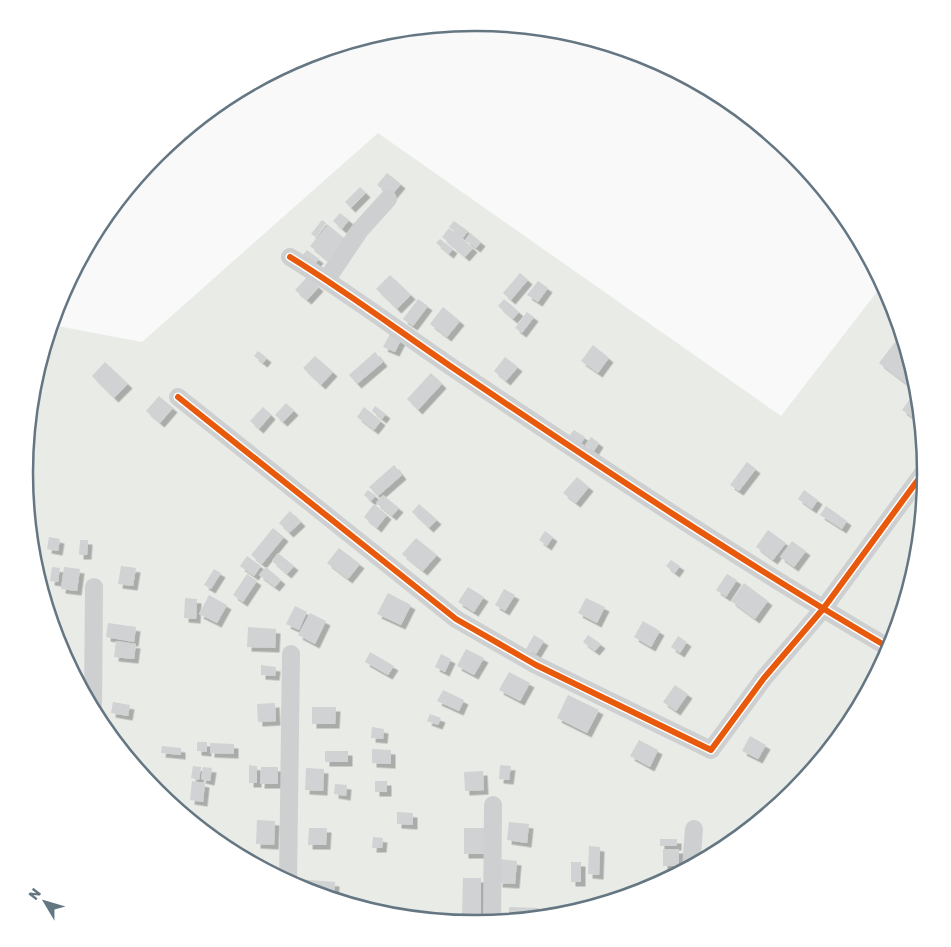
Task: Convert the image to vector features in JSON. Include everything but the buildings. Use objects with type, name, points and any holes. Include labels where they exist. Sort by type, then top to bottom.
[{"type":"street","points":[[327,279],[360,230],[388,199]]},
{"type":"street","points":[[290,257],[327,279],[406,336],[602,468],[823,609],[883,644]]},
{"type":"street","points":[[178,397],[456,619],[536,665],[711,750],[764,678],[823,609],[918,480]]},
{"type":"street","points":[[93,695],[94,587]]},
{"type":"street","points":[[288,874],[292,654]]},
{"type":"street","points":[[492,915],[493,805]]},
{"type":"street","points":[[692,859],[694,829]]},
{"type":"shaded area","points":[[378,133],[781,416],[878,291],[903,359],[914,416],[918,474],[914,531],[909,560],[903,588],[884,643],[858,695],[843,719],[808,765],[788,786],[767,806],[721,841],[697,856],[645,882],[590,901],[562,907],[533,912],[476,916],[418,912],[389,907],[361,901],[306,882],[254,856],[206,824],[184,806],[143,765],[108,719],[79,669],[67,643],[48,588],[37,531],[34,502],[34,445],[42,387],[48,359],[59,326],[142,342]]},
{"type":"cycle path","points":[[290,257],[334,285],[515,410],[674,515],[883,644]]},
{"type":"cycle path","points":[[178,397],[456,619],[536,665],[711,750],[764,678],[823,609],[918,480]]}]
